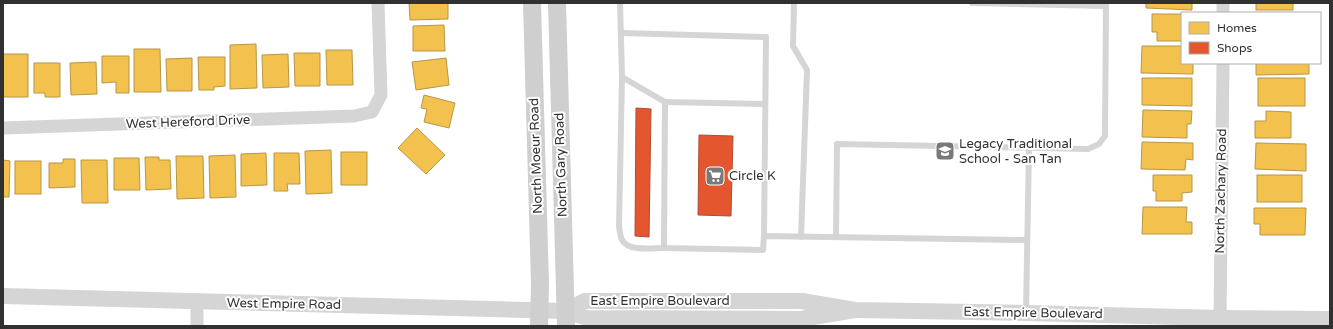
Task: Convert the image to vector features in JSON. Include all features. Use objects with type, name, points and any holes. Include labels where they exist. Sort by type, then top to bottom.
[{"type":"main road","name":"North Moeur Road","points":[[532,3],[540,318]]},
{"type":"main road","name":"North Gary Road","points":[[557,3],[566,318]]},
{"type":"street","name":"West Hereford Drive","points":[[3,128],[354,116],[372,112],[382,95],[378,3]]},
{"type":"street","name":"North Zachary Road","points":[[1220,318],[1223,64]]},
{"type":"street","name":"West Empire Road","points":[[3,296],[197,302],[566,318]]},
{"type":"street","points":[[197,302],[197,326]]},
{"type":"street","name":"East Empire Boulevard","points":[[566,318],[801,319],[855,310],[1330,319]]},
{"type":"lane","points":[[620,3],[622,77],[619,227],[621,238],[625,244],[635,248],[763,250],[766,37],[621,33]]},
{"type":"lane","points":[[794,3],[793,46],[806,70],[801,237]]},
{"type":"lane","points":[[836,237],[837,144],[1088,149],[1099,144],[1105,136],[1106,4],[972,3]]},
{"type":"lane","points":[[622,77],[665,102],[765,104]]},
{"type":"lane","points":[[664,248],[665,102]]},
{"type":"lane","points":[[1026,313],[1026,240],[1029,147]]},
{"type":"lane","points":[[764,236],[1026,240]]},
{"type":"building: Homes","points":[[409,3],[448,3],[448,19],[410,20]]},
{"type":"building: Homes","points":[[1146,3],[1192,3],[1192,10],[1146,8]]},
{"type":"building: Homes","points":[[1256,3],[1293,3],[1293,10],[1256,10]]},
{"type":"building: Homes","points":[[1152,14],[1181,14],[1181,41],[1157,41],[1157,32],[1152,32]]},
{"type":"building: Homes","points":[[444,25],[445,51],[413,51],[413,26]]},
{"type":"building: Homes","points":[[256,44],[257,88],[230,89],[230,45]]},
{"type":"building: Homes","points":[[1142,46],[1181,46],[1181,64],[1193,64],[1193,74],[1141,73]]},
{"type":"building: Homes","points":[[134,49],[160,49],[161,92],[134,92]]},
{"type":"building: Homes","points":[[326,50],[352,50],[353,85],[327,85]]},
{"type":"building: Homes","points":[[294,53],[320,53],[320,86],[295,86]]},
{"type":"building: Homes","points":[[3,54],[28,54],[28,97],[3,97]]},
{"type":"building: Homes","points":[[288,54],[289,87],[263,88],[262,55]]},
{"type":"building: Homes","points":[[102,56],[129,56],[129,93],[116,93],[116,82],[102,83]]},
{"type":"building: Homes","points":[[198,57],[225,57],[225,86],[214,87],[214,90],[199,90]]},
{"type":"building: Homes","points":[[192,58],[192,91],[167,91],[166,59]]},
{"type":"building: Homes","points":[[446,58],[449,85],[416,90],[412,62]]},
{"type":"building: Homes","points":[[96,62],[97,94],[71,95],[70,63]]},
{"type":"building: Homes","points":[[34,63],[60,63],[60,97],[45,97],[45,93],[34,93]]},
{"type":"building: Homes","points":[[1256,64],[1309,64],[1309,74],[1256,75]]},
{"type":"building: Homes","points":[[1142,78],[1192,78],[1192,106],[1142,105]]},
{"type":"building: Homes","points":[[1258,78],[1305,78],[1305,106],[1258,106]]},
{"type":"building: Homes","points":[[424,95],[455,103],[449,128],[424,122],[427,109],[421,108]]},
{"type":"building: Homes","points":[[1143,110],[1192,111],[1191,124],[1187,124],[1187,138],[1142,137]]},
{"type":"building: Homes","points":[[1266,111],[1291,112],[1291,138],[1255,138],[1255,121],[1266,121]]},
{"type":"building: Homes","points":[[417,128],[445,155],[426,174],[398,148]]},
{"type":"building: Homes","points":[[1142,142],[1193,143],[1193,160],[1186,159],[1185,170],[1141,169]]},
{"type":"building: Homes","points":[[1256,143],[1306,144],[1306,171],[1255,169]]},
{"type":"building: Homes","points":[[331,150],[332,193],[306,194],[305,151]]},
{"type":"building: Homes","points":[[341,152],[367,152],[367,185],[341,185]]},
{"type":"building: Homes","points":[[266,153],[267,185],[241,186],[241,154]]},
{"type":"building: Homes","points":[[274,153],[299,153],[300,184],[287,184],[288,191],[274,191]]},
{"type":"building: Homes","points":[[235,155],[236,197],[210,198],[209,156]]},
{"type":"building: Homes","points":[[176,156],[203,156],[204,198],[177,199]]},
{"type":"building: Homes","points":[[145,157],[159,157],[159,160],[170,160],[171,189],[146,190]]},
{"type":"building: Homes","points":[[114,158],[139,158],[140,190],[114,190]]},
{"type":"building: Homes","points":[[63,159],[75,159],[75,187],[49,188],[49,163],[63,163]]},
{"type":"building: Homes","points":[[3,160],[10,161],[9,197],[3,197]]},
{"type":"building: Homes","points":[[81,160],[107,160],[108,203],[82,203]]},
{"type":"building: Homes","points":[[15,161],[41,161],[41,194],[15,194]]},
{"type":"building: Homes","points":[[1153,175],[1192,175],[1192,192],[1182,193],[1182,201],[1156,201],[1156,191],[1153,191]]},
{"type":"building: Homes","points":[[1257,175],[1302,175],[1302,202],[1257,202]]},
{"type":"building: Homes","points":[[1143,207],[1187,207],[1186,222],[1192,222],[1192,234],[1142,234]]},
{"type":"building: Homes","points":[[1254,208],[1306,208],[1305,235],[1260,235],[1260,224],[1254,224]]},
{"type":"building: Shops","points":[[636,108],[651,109],[649,237],[635,236]]},
{"type":"building: Shops","name":"Circle K","points":[[699,135],[733,136],[731,216],[698,215]]},
{"type":"place","name":"Legacy Traditional School - San Tan","points":[[945,151]]},
{"type":"place","name":"Circle K","points":[[715,176]]}]
